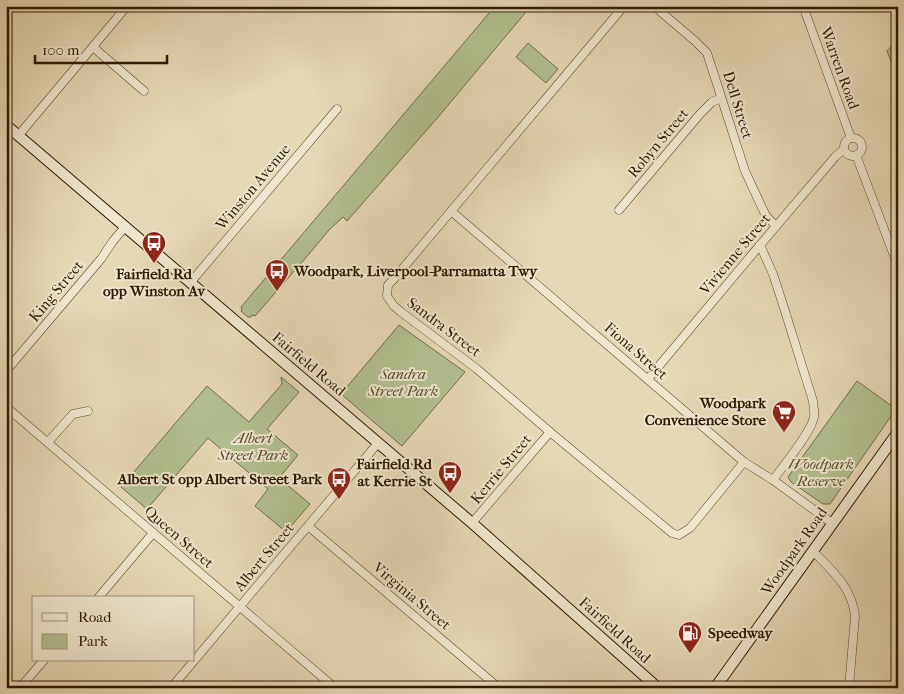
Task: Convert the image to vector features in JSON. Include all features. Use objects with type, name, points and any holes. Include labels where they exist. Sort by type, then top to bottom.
[{"type":"main road","name":"Fairfield Road","points":[[6,126],[472,523],[658,688]]},
{"type":"main road","name":"Woodpark Road","points":[[715,688],[898,432]]},
{"type":"street","points":[[18,136],[127,6]]},
{"type":"street","name":"Sandra Street","points":[[624,6],[392,280],[388,286],[387,296],[401,312],[476,369],[672,533],[678,535],[690,528],[744,462]]},
{"type":"street","name":"Dell Street","points":[[654,6],[703,48],[710,60],[745,171],[766,216],[776,226]]},
{"type":"street","name":"Warren Road","points":[[803,6],[850,138]]},
{"type":"street","points":[[93,47],[144,91]]},
{"type":"street","name":"Robyn Street","points":[[619,210],[700,114],[712,102],[722,98]]},
{"type":"street","name":"Winston Avenue","points":[[190,283],[337,109]]},
{"type":"street","points":[[850,138],[857,139],[861,143],[860,151],[856,155],[849,154],[844,149],[845,143],[850,138]]},
{"type":"street","name":"Vivienne Street","points":[[648,379],[776,226],[844,149]]},
{"type":"street","points":[[856,155],[894,246],[898,266]]},
{"type":"street","name":"Fiona Street","points":[[451,211],[744,462],[773,480],[832,523]]},
{"type":"street","name":"King Street","points":[[6,371],[101,259],[125,227]]},
{"type":"street","points":[[760,245],[773,274],[814,411],[812,423],[807,433],[773,480]]},
{"type":"street","name":"Queen Street","points":[[6,407],[335,688]]},
{"type":"street","points":[[48,442],[72,414],[88,410]]},
{"type":"street","name":"Kerrie Street","points":[[472,523],[550,432]]},
{"type":"street","name":"Albert Street","points":[[195,660],[378,443]]},
{"type":"street","name":"Virginia Street","points":[[308,526],[499,688]]},
{"type":"street","points":[[100,596],[153,533]]},
{"type":"street","points":[[813,551],[848,591],[854,607],[855,616],[849,688]]},
{"type":"street","points":[[20,688],[42,662]]},
{"type":"street","name":"Albert Street","points":[[171,688],[193,662]]},
{"type":"green space","points":[[495,6],[531,6],[439,116],[347,221],[343,217],[329,230],[255,316],[248,317],[241,311],[241,307]]},
{"type":"green space","points":[[898,39],[898,78],[887,51]]},
{"type":"green space","points":[[528,43],[558,69],[546,83],[516,57]]},
{"type":"green space","name":"Sandra Street Park","points":[[399,325],[465,372],[402,446],[341,394]]},
{"type":"green space","name":"Albert Street Park","points":[[281,377],[299,392],[267,429],[298,455],[279,478],[310,504],[286,532],[255,506],[268,489],[208,438],[147,509],[121,487],[207,386],[249,422],[282,384]]},
{"type":"green space","name":"Woodpark Reserve","points":[[857,381],[896,409],[830,504],[823,504],[791,482],[788,477]]},
{"type":"place","name":"Fairfield Rd opp Winston Av","points":[[154,264]]},
{"type":"place","name":"Woodpark, Liverpool-Parramatta Twy","points":[[277,292]]},
{"type":"place","name":"Woodpark Convenience Store","points":[[784,433]]},
{"type":"place","name":"Fairfield Rd at Kerrie St","points":[[450,494]]},
{"type":"place","name":"Albert St opp Albert Street Park","points":[[339,500]]},
{"type":"place","name":"Speedway","points":[[690,654]]}]
